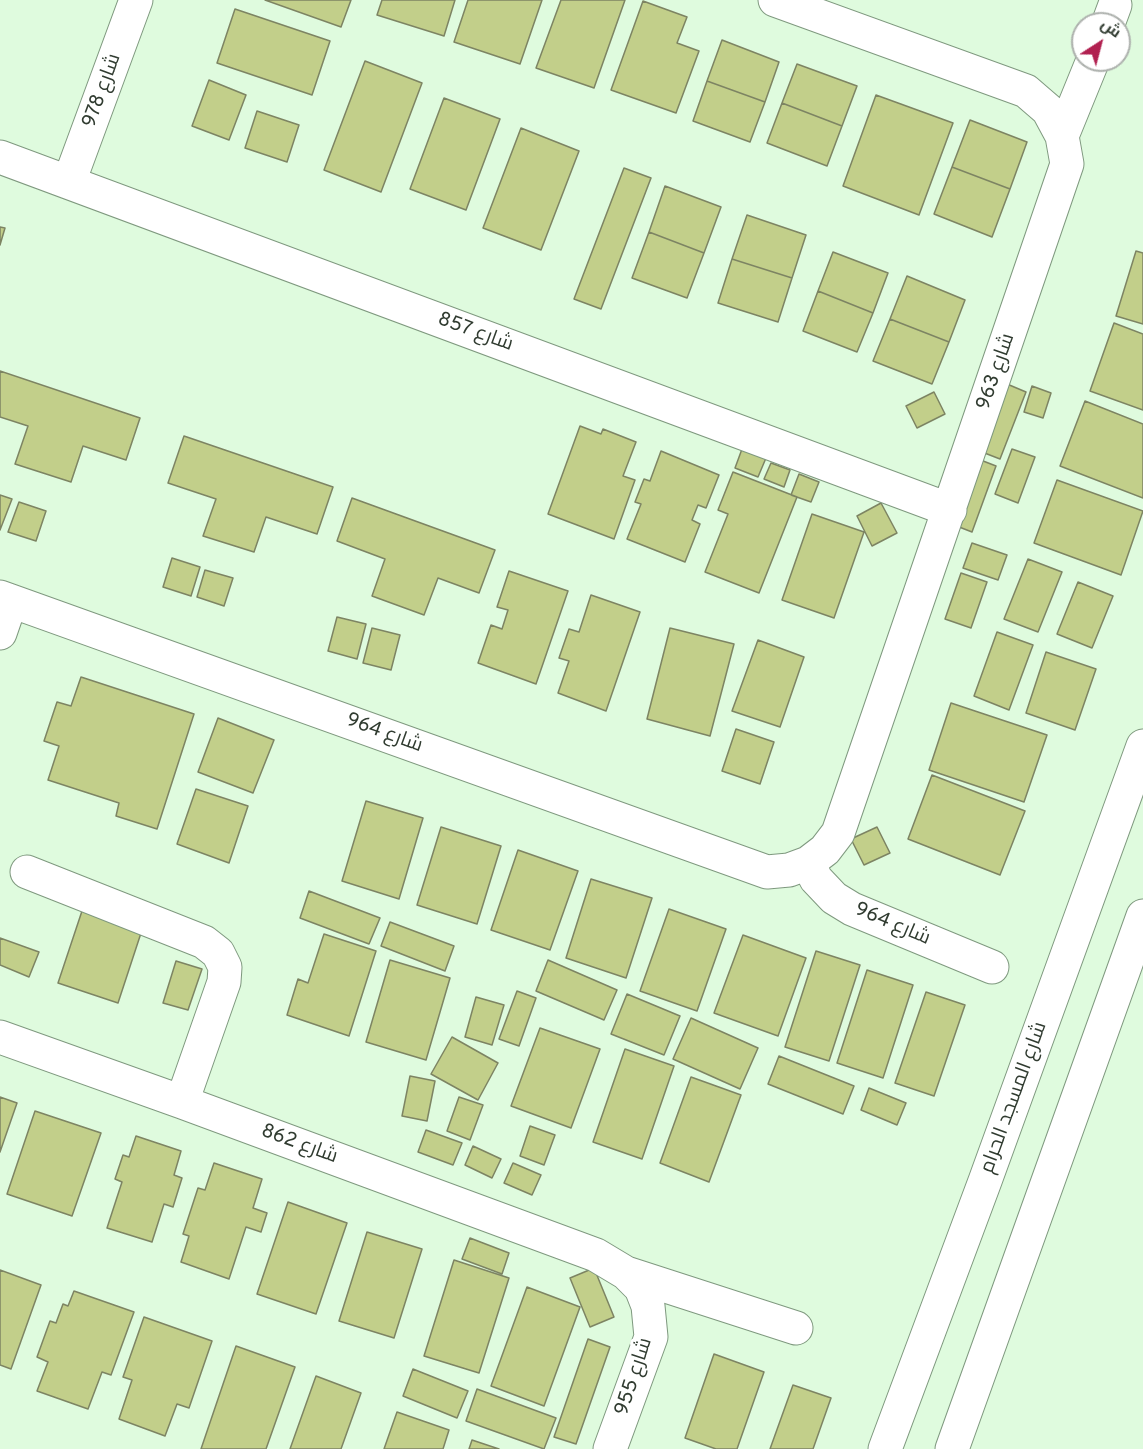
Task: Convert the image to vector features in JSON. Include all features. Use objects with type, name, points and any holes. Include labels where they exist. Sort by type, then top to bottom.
[{"type":"street","name":"شارع 978","points":[[69,182],[136,0]]},
{"type":"street","name":"شارع 963","points":[[767,872],[789,870],[808,863],[825,850],[838,833],[1067,164],[1062,136],[1048,110],[1026,91],[775,0]]},
{"type":"street","points":[[1062,136],[1088,72]]},
{"type":"street","name":"شارع 857","points":[[0,156],[950,510]]},
{"type":"street","points":[[0,633],[6,599]]},
{"type":"street","name":"شارع 964","points":[[6,599],[767,872]]},
{"type":"street","name":"شارع المسجد الحرام","points":[[885,1449],[1143,746]]},
{"type":"street","name":"شارع 964","points":[[808,863],[816,879],[834,898],[852,909],[992,967]]},
{"type":"street","points":[[27,872],[204,942],[218,953],[225,967],[224,982],[182,1102]]},
{"type":"street","points":[[952,1449],[1134,955],[1143,916]]},
{"type":"street","name":"شارع 862","points":[[0,1038],[182,1102],[596,1255]]},
{"type":"street","name":"شارع 955","points":[[596,1255],[626,1273],[642,1288],[648,1306],[651,1337],[610,1449]]},
{"type":"street","points":[[626,1273],[796,1328]]},
{"type":"building","points":[[265,0],[351,0],[341,27]]},
{"type":"building","points":[[382,0],[455,0],[444,36],[377,15]]},
{"type":"building","points":[[468,0],[542,0],[520,64],[454,42]]},
{"type":"building","points":[[561,0],[625,0],[594,88],[536,68]]},
{"type":"building","points":[[643,1],[687,17],[677,43],[699,51],[676,113],[611,90]]},
{"type":"building","points":[[235,9],[330,41],[312,95],[217,63]]},
{"type":"building","points":[[722,40],[779,62],[765,102],[707,81]]},
{"type":"building","points":[[365,61],[422,83],[381,192],[324,170]]},
{"type":"building","points":[[797,64],[857,86],[842,126],[782,103]]},
{"type":"building","points":[[209,80],[246,95],[229,140],[192,126]]},
{"type":"building","points":[[707,81],[765,102],[750,142],[693,121]]},
{"type":"building","points":[[876,95],[953,123],[919,215],[843,186]]},
{"type":"building","points":[[444,98],[500,119],[466,210],[410,189]]},
{"type":"building","points":[[782,103],[842,126],[827,166],[767,143]]},
{"type":"building","points":[[257,111],[299,125],[287,162],[245,148]]},
{"type":"building","points":[[970,120],[1027,142],[1010,189],[952,167]]},
{"type":"building","points":[[521,128],[579,151],[541,250],[483,228]]},
{"type":"building","points":[[952,167],[1010,189],[992,237],[934,214]]},
{"type":"building","points":[[624,168],[651,178],[601,309],[574,299]]},
{"type":"building","points":[[665,186],[721,207],[704,253],[649,232]]},
{"type":"building","points":[[747,215],[806,235],[792,278],[732,259]]},
{"type":"building","points":[[0,227],[5,228],[0,245]]},
{"type":"building","points":[[649,232],[704,253],[687,298],[632,278]]},
{"type":"building","points":[[1136,251],[1143,253],[1143,324],[1116,316]]},
{"type":"building","points":[[833,252],[888,273],[873,313],[818,291]]},
{"type":"building","points":[[732,259],[792,278],[778,322],[718,303]]},
{"type":"building","points":[[907,276],[965,300],[949,342],[890,319]]},
{"type":"building","points":[[818,291],[873,313],[857,352],[803,331]]},
{"type":"building","points":[[890,319],[949,342],[932,384],[873,361]]},
{"type":"building","points":[[1114,323],[1143,334],[1143,410],[1090,391]]},
{"type":"building","points":[[0,371],[140,418],[126,460],[83,446],[71,482],[15,464],[28,426],[0,417]]},
{"type":"building","points":[[1007,384],[1026,392],[1000,459],[982,452]]},
{"type":"building","points":[[1032,386],[1051,393],[1043,418],[1024,412]]},
{"type":"building","points":[[934,392],[945,414],[917,428],[906,406]]},
{"type":"building","points":[[1085,401],[1143,424],[1143,498],[1060,466]]},
{"type":"building","points":[[580,426],[601,434],[603,429],[636,442],[623,476],[635,480],[614,539],[548,514]]},
{"type":"building","points":[[184,436],[333,487],[317,534],[266,517],[254,552],[203,536],[216,499],[168,483]]},
{"type":"building","points":[[742,449],[766,458],[758,477],[735,468]]},
{"type":"building","points":[[1012,449],[1035,457],[1018,503],[995,494]]},
{"type":"building","points":[[661,451],[719,475],[706,508],[698,505],[692,520],[700,524],[685,562],[627,539],[641,504],[635,502],[644,479],[650,481]]},
{"type":"building","points":[[978,459],[996,466],[972,532],[954,525]]},
{"type":"building","points":[[771,463],[790,470],[784,487],[764,479]]},
{"type":"building","points":[[733,472],[797,497],[759,593],[705,572],[728,514],[718,510]]},
{"type":"building","points":[[799,474],[819,482],[811,502],[791,495]]},
{"type":"building","points":[[1057,480],[1143,511],[1121,575],[1034,543]]},
{"type":"building","points":[[0,495],[12,499],[0,530]]},
{"type":"building","points":[[352,498],[495,550],[479,593],[438,578],[424,615],[372,596],[385,559],[337,541]]},
{"type":"building","points":[[19,502],[46,511],[36,541],[8,532]]},
{"type":"building","points":[[881,503],[897,533],[872,546],[857,516]]},
{"type":"building","points":[[812,514],[864,532],[834,618],[782,600]]},
{"type":"building","points":[[972,543],[1007,555],[998,580],[963,568]]},
{"type":"building","points":[[172,558],[200,567],[191,596],[163,587]]},
{"type":"building","points":[[1028,559],[1062,572],[1038,632],[1004,619]]},
{"type":"building","points":[[205,570],[233,578],[224,606],[197,597]]},
{"type":"building","points":[[509,571],[568,591],[536,684],[478,663],[491,625],[502,629],[508,610],[497,607]]},
{"type":"building","points":[[961,573],[987,582],[971,628],[945,619]]},
{"type":"building","points":[[1078,582],[1113,596],[1092,648],[1057,634]]},
{"type":"building","points":[[591,595],[640,612],[606,711],[558,693],[569,661],[559,658],[569,629],[579,632]]},
{"type":"building","points":[[337,617],[366,624],[357,659],[328,651]]},
{"type":"building","points":[[372,628],[400,635],[391,670],[363,663]]},
{"type":"building","points":[[670,628],[734,644],[710,736],[647,719]]},
{"type":"building","points":[[997,632],[1033,645],[1009,710],[974,696]]},
{"type":"building","points":[[758,640],[804,657],[780,727],[732,711]]},
{"type":"building","points":[[1046,652],[1096,669],[1075,730],[1026,713]]},
{"type":"building","points":[[81,677],[194,714],[157,829],[116,816],[119,803],[48,780],[59,746],[44,741],[57,702],[71,706]]},
{"type":"building","points":[[951,703],[1047,735],[1024,802],[929,770]]},
{"type":"building","points":[[218,718],[274,740],[253,793],[198,772]]},
{"type":"building","points":[[736,729],[774,742],[760,784],[722,771]]},
{"type":"building","points":[[932,775],[1025,811],[1000,875],[908,839]]},
{"type":"building","points":[[196,789],[248,806],[229,863],[177,844]]},
{"type":"building","points":[[366,801],[423,818],[399,899],[342,881]]},
{"type":"building","points":[[441,827],[501,846],[477,924],[417,905]]},
{"type":"building","points":[[877,827],[890,853],[864,865],[851,839]]},
{"type":"building","points":[[518,850],[578,871],[550,950],[491,930]]},
{"type":"building","points":[[591,879],[652,898],[626,978],[566,958]]},
{"type":"building","points":[[309,891],[380,918],[369,944],[300,918]]},
{"type":"building","points":[[669,909],[726,929],[697,1011],[640,991]]},
{"type":"building","points":[[82,911],[142,930],[118,1003],[58,983]]},
{"type":"building","points":[[390,922],[454,946],[445,971],[381,946]]},
{"type":"building","points":[[324,934],[376,951],[349,1036],[287,1015],[298,979],[308,983]]},
{"type":"building","points":[[743,935],[806,958],[778,1036],[714,1013]]},
{"type":"building","points":[[0,938],[39,952],[29,977],[0,965]]},
{"type":"building","points":[[816,951],[860,965],[829,1061],[785,1047]]},
{"type":"building","points":[[390,960],[450,978],[426,1060],[366,1042]]},
{"type":"building","points":[[548,960],[617,990],[604,1020],[536,991]]},
{"type":"building","points":[[176,961],[202,969],[188,1010],[163,1003]]},
{"type":"building","points":[[867,970],[913,985],[883,1078],[837,1063]]},
{"type":"building","points":[[517,991],[536,998],[519,1046],[499,1039]]},
{"type":"building","points":[[926,992],[965,1005],[934,1096],[895,1083]]},
{"type":"building","points":[[627,994],[680,1016],[664,1055],[611,1034]]},
{"type":"building","points":[[476,997],[504,1005],[492,1045],[465,1037]]},
{"type":"building","points":[[691,1018],[758,1048],[740,1089],[673,1059]]},
{"type":"building","points":[[540,1028],[600,1049],[571,1128],[511,1106]]},
{"type":"building","points":[[452,1037],[498,1063],[478,1100],[431,1074]]},
{"type":"building","points":[[625,1049],[674,1066],[642,1159],[593,1142]]},
{"type":"building","points":[[779,1056],[854,1086],[843,1114],[768,1084]]},
{"type":"building","points":[[410,1076],[435,1081],[427,1121],[402,1116]]},
{"type":"building","points":[[691,1077],[741,1095],[709,1182],[660,1163]]},
{"type":"building","points":[[869,1088],[906,1103],[897,1125],[861,1110]]},
{"type":"building","points":[[0,1097],[17,1103],[0,1152]]},
{"type":"building","points":[[459,1097],[483,1105],[470,1140],[447,1131]]},
{"type":"building","points":[[35,1111],[101,1133],[72,1216],[7,1194]]},
{"type":"building","points":[[530,1126],[555,1135],[544,1165],[520,1156]]},
{"type":"building","points":[[426,1130],[462,1143],[453,1165],[418,1152]]},
{"type":"building","points":[[136,1136],[181,1151],[174,1175],[182,1178],[173,1207],[164,1204],[152,1242],[107,1228],[122,1182],[115,1179],[123,1155],[129,1157]]},
{"type":"building","points":[[473,1146],[501,1159],[492,1178],[465,1165]]},
{"type":"building","points":[[214,1163],[262,1179],[253,1208],[267,1213],[261,1232],[246,1227],[229,1279],[181,1262],[189,1236],[183,1234],[198,1188],[205,1190]]},
{"type":"building","points":[[513,1163],[541,1175],[532,1195],[504,1183]]},
{"type":"building","points":[[288,1202],[347,1223],[316,1314],[257,1294]]},
{"type":"building","points":[[367,1232],[422,1249],[394,1338],[339,1321]]},
{"type":"building","points":[[470,1238],[509,1253],[502,1274],[462,1259]]},
{"type":"building","points":[[454,1260],[509,1278],[479,1373],[424,1356]]},
{"type":"building","points":[[594,1268],[614,1317],[590,1327],[570,1278]]},
{"type":"building","points":[[0,1270],[41,1285],[11,1369],[0,1365]]},
{"type":"building","points":[[527,1287],[580,1307],[544,1406],[491,1386]]},
{"type":"building","points":[[74,1291],[134,1312],[111,1375],[102,1372],[88,1409],[37,1391],[48,1362],[37,1357],[50,1321],[56,1323],[63,1304],[68,1306]]},
{"type":"building","points":[[144,1317],[212,1341],[189,1408],[177,1404],[165,1436],[119,1419],[132,1380],[123,1377]]},
{"type":"building","points":[[588,1339],[610,1347],[576,1444],[554,1437]]},
{"type":"building","points":[[236,1346],[295,1367],[266,1449],[201,1449]]},
{"type":"building","points":[[714,1354],[764,1372],[737,1449],[716,1449],[685,1438]]},
{"type":"building","points":[[413,1369],[468,1391],[457,1418],[403,1396]]},
{"type":"building","points":[[316,1376],[361,1393],[341,1449],[290,1449]]},
{"type":"building","points":[[793,1385],[831,1398],[813,1449],[770,1449]]},
{"type":"building","points":[[477,1389],[556,1418],[544,1449],[466,1421]]},
{"type":"building","points":[[397,1412],[449,1430],[443,1449],[384,1449]]},
{"type":"building","points":[[472,1440],[499,1449],[469,1449]]}]
